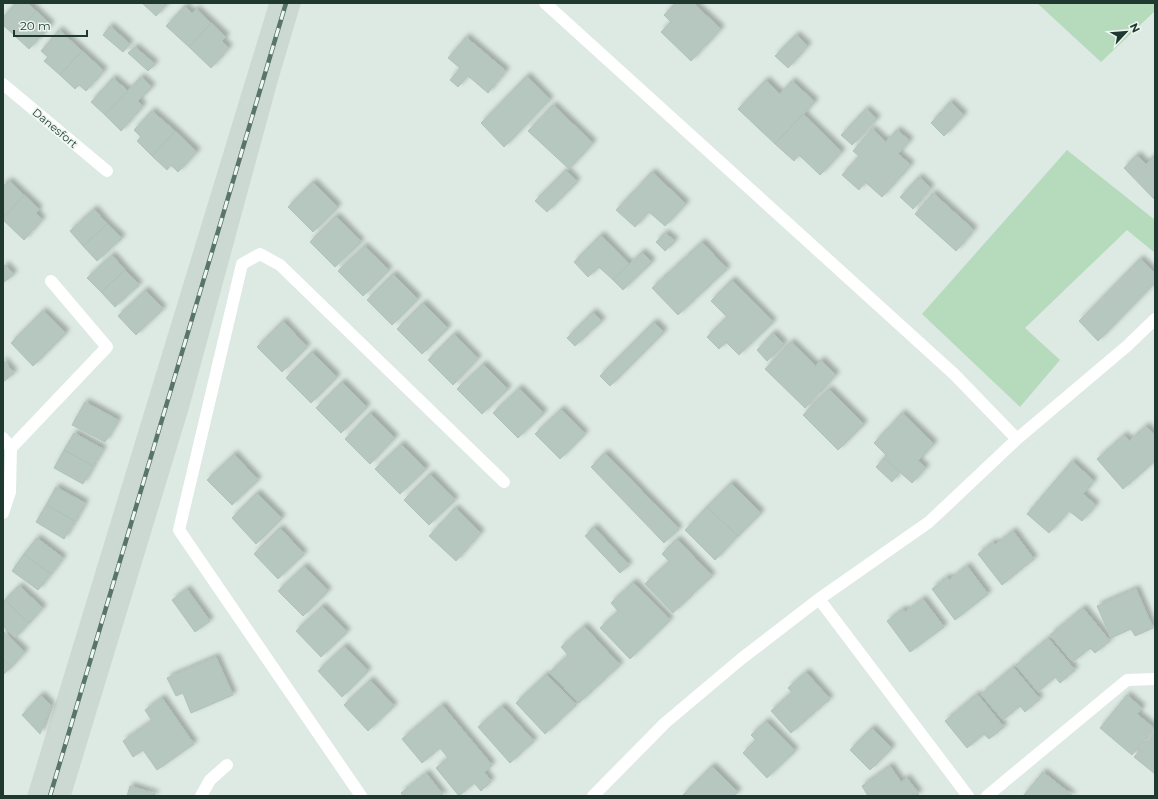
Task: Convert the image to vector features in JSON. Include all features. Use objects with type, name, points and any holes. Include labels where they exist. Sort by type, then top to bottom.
[{"type":"street","points":[[545,3],[954,374],[1017,439]]},
{"type":"street","name":"Danesfort","points":[[3,84],[106,171]]},
{"type":"street","points":[[361,796],[179,530],[242,264],[260,254],[280,265],[504,482]]},
{"type":"street","points":[[11,448],[107,347],[51,281]]},
{"type":"street","points":[[593,796],[665,723],[741,659],[819,599],[929,522],[1017,439],[1127,346],[1155,319]]},
{"type":"street","points":[[3,438],[11,448],[10,492],[3,513]]},
{"type":"street","points":[[819,599],[968,796]]},
{"type":"street","points":[[987,796],[1127,680],[1155,679]]},
{"type":"street","points":[[201,796],[210,780],[227,765]]},
{"type":"shaded area","points":[[269,3],[301,3],[277,84],[189,408],[71,796],[27,796]]},
{"type":"green space","points":[[1037,3],[1155,3],[1155,11],[1101,62]]},
{"type":"green space","points":[[1067,150],[1155,220],[1155,253],[1127,230],[1025,328],[1060,360],[1020,407],[922,314]]},
{"type":"building","points":[[16,3],[28,3],[36,11],[14,35],[3,25],[3,17]]},
{"type":"building","points":[[142,3],[168,3],[156,16]]},
{"type":"building","points":[[676,3],[693,3],[721,29],[691,61],[661,32],[671,22],[664,15]]},
{"type":"building","points":[[185,6],[192,13],[196,9],[211,23],[189,47],[166,26]]},
{"type":"building","points":[[36,11],[51,25],[29,49],[14,35]]},
{"type":"building","points":[[211,23],[226,37],[222,41],[229,48],[211,68],[189,47]]},
{"type":"building","points":[[110,26],[130,44],[123,52],[103,35]]},
{"type":"building","points":[[59,30],[82,51],[60,75],[44,61],[48,57],[41,51]]},
{"type":"building","points":[[796,35],[808,46],[788,68],[775,56]]},
{"type":"building","points":[[466,37],[506,71],[488,93],[468,76],[458,87],[450,80],[460,68],[448,58]]},
{"type":"building","points":[[135,47],[155,64],[148,71],[128,53]]},
{"type":"building","points":[[82,51],[104,71],[86,91],[79,85],[75,89],[60,75]]},
{"type":"building","points":[[527,76],[550,100],[504,147],[481,123]]},
{"type":"building","points":[[141,77],[152,87],[138,101],[143,106],[121,131],[105,115]]},
{"type":"building","points":[[113,78],[128,91],[105,115],[91,102]]},
{"type":"building","points":[[766,80],[780,94],[792,81],[815,102],[775,144],[738,109]]},
{"type":"building","points":[[950,102],[964,115],[944,136],[931,123]]},
{"type":"building","points":[[553,105],[593,143],[569,169],[528,131]]},
{"type":"building","points":[[866,109],[877,119],[852,145],[841,135]]},
{"type":"building","points":[[152,111],[175,131],[152,156],[137,141],[141,137],[134,130]]},
{"type":"building","points":[[803,114],[842,152],[820,175],[799,155],[794,161],[775,144]]},
{"type":"building","points":[[872,129],[886,142],[897,130],[910,141],[898,154],[911,165],[882,197],[865,182],[859,190],[842,175],[859,156],[853,151]]},
{"type":"building","points":[[175,131],[197,152],[178,172],[171,165],[167,170],[152,156]]},
{"type":"building","points":[[1137,155],[1146,164],[1155,155],[1155,200],[1124,168]]},
{"type":"building","points":[[566,170],[577,182],[547,212],[535,201]]},
{"type":"building","points":[[652,172],[686,204],[665,226],[649,212],[635,227],[616,210]]},
{"type":"building","points":[[919,177],[931,188],[913,209],[900,197]]},
{"type":"building","points":[[9,181],[24,195],[3,218],[3,183],[5,185]]},
{"type":"building","points":[[313,182],[338,207],[313,232],[288,207]]},
{"type":"building","points":[[933,193],[974,230],[956,251],[915,214]]},
{"type":"building","points":[[24,195],[39,209],[36,213],[42,220],[24,240],[3,220],[3,218]]},
{"type":"building","points":[[94,209],[107,224],[83,246],[70,231]]},
{"type":"building","points":[[336,216],[361,242],[335,267],[310,242]]},
{"type":"building","points":[[107,224],[122,238],[97,261],[83,246]]},
{"type":"building","points":[[665,233],[675,241],[665,251],[656,242]]},
{"type":"building","points":[[601,235],[629,264],[613,280],[599,267],[588,277],[574,262]]},
{"type":"building","points":[[702,242],[727,269],[678,315],[652,288]]},
{"type":"building","points":[[364,246],[389,270],[363,296],[338,271]]},
{"type":"building","points":[[642,252],[652,262],[623,290],[613,280]]},
{"type":"building","points":[[112,255],[125,270],[101,292],[87,278]]},
{"type":"building","points":[[1140,259],[1155,273],[1155,283],[1098,341],[1079,321]]},
{"type":"building","points":[[5,265],[14,274],[3,283],[3,267]]},
{"type":"building","points":[[125,270],[139,285],[115,307],[101,292]]},
{"type":"building","points":[[393,274],[418,299],[392,325],[367,300]]},
{"type":"building","points":[[732,280],[773,322],[739,355],[726,342],[719,349],[707,337],[727,317],[711,301]]},
{"type":"building","points":[[145,290],[163,309],[136,335],[118,316]]},
{"type":"building","points":[[423,303],[448,328],[422,354],[397,329]]},
{"type":"building","points":[[43,311],[66,333],[33,366],[11,343]]},
{"type":"building","points":[[593,312],[602,321],[575,346],[567,338]]},
{"type":"building","points":[[283,321],[307,347],[282,372],[257,347]]},
{"type":"building","points":[[654,322],[664,332],[610,386],[600,376]]},
{"type":"building","points":[[773,333],[784,344],[767,361],[757,350]]},
{"type":"building","points":[[454,334],[478,359],[453,385],[428,360]]},
{"type":"building","points":[[791,342],[816,366],[821,360],[836,375],[805,408],[765,369]]},
{"type":"building","points":[[312,352],[337,377],[311,403],[286,378]]},
{"type":"building","points":[[3,360],[14,373],[3,382]]},
{"type":"building","points":[[483,364],[508,389],[482,414],[457,389]]},
{"type":"building","points":[[342,382],[367,407],[341,433],[316,408]]},
{"type":"building","points":[[519,388],[544,413],[518,438],[493,413]]},
{"type":"building","points":[[829,389],[864,424],[838,450],[803,415]]},
{"type":"building","points":[[85,402],[118,420],[105,442],[72,425]]},
{"type":"building","points":[[561,409],[585,434],[560,459],[535,434]]},
{"type":"building","points":[[370,413],[395,438],[370,464],[345,439]]},
{"type":"building","points":[[902,413],[934,444],[918,461],[926,468],[912,483],[884,458],[886,455],[874,443]]},
{"type":"building","points":[[1146,426],[1155,436],[1155,461],[1123,489],[1097,459],[1124,435],[1129,441]]},
{"type":"building","points":[[74,433],[103,449],[93,466],[64,450]]},
{"type":"building","points":[[401,444],[426,469],[400,494],[375,469]]},
{"type":"building","points":[[64,450],[93,466],[83,484],[54,468]]},
{"type":"building","points":[[605,453],[679,529],[664,543],[591,467]]},
{"type":"building","points":[[234,454],[258,480],[232,505],[207,480]]},
{"type":"building","points":[[884,458],[900,472],[892,482],[876,467]]},
{"type":"building","points":[[1072,461],[1094,481],[1083,494],[1096,505],[1082,521],[1069,511],[1049,533],[1027,514]]},
{"type":"building","points":[[430,474],[455,500],[429,525],[404,500]]},
{"type":"building","points":[[731,483],[761,513],[738,536],[707,507]]},
{"type":"building","points":[[56,487],[85,503],[75,521],[46,505]]},
{"type":"building","points":[[257,493],[282,518],[256,544],[232,518]]},
{"type":"building","points":[[46,505],[75,521],[64,539],[36,522]]},
{"type":"building","points":[[707,507],[738,536],[715,560],[685,530]]},
{"type":"building","points":[[455,508],[481,533],[456,561],[429,536]]},
{"type":"building","points":[[594,527],[629,565],[620,573],[585,536]]},
{"type":"building","points":[[280,528],[304,554],[278,579],[254,554]]},
{"type":"building","points":[[1013,531],[1034,559],[1002,585],[978,554],[993,542],[995,545]]},
{"type":"building","points":[[37,538],[63,558],[51,574],[24,554]]},
{"type":"building","points":[[677,539],[712,576],[673,613],[645,584],[669,561],[662,554]]},
{"type":"building","points":[[24,554],[51,574],[38,590],[12,571]]},
{"type":"building","points":[[304,566],[328,591],[303,616],[278,591]]},
{"type":"building","points":[[967,566],[988,594],[955,620],[932,589],[947,577],[949,580]]},
{"type":"building","points":[[633,582],[670,620],[630,659],[600,628],[618,611],[611,603]]},
{"type":"building","points":[[19,586],[43,608],[29,623],[5,600]]},
{"type":"building","points":[[187,589],[210,621],[195,632],[172,600]]},
{"type":"building","points":[[1136,589],[1153,628],[1135,636],[1131,629],[1111,638],[1097,606]]},
{"type":"building","points":[[923,599],[944,627],[910,652],[887,621],[903,609],[905,612]]},
{"type":"building","points":[[5,600],[29,623],[15,638],[3,626],[3,603]]},
{"type":"building","points":[[322,606],[347,632],[321,657],[296,631]]},
{"type":"building","points":[[1083,608],[1110,641],[1095,653],[1090,648],[1073,662],[1050,635]]},
{"type":"building","points":[[584,626],[620,665],[579,703],[550,672],[568,655],[561,647]]},
{"type":"building","points":[[3,631],[25,652],[11,667],[3,659]]},
{"type":"building","points":[[1048,638],[1075,670],[1060,683],[1055,677],[1038,692],[1016,665]]},
{"type":"building","points":[[344,646],[368,671],[342,697],[318,671]]},
{"type":"building","points":[[216,657],[233,695],[191,713],[183,693],[176,696],[167,678]]},
{"type":"building","points":[[3,659],[11,667],[3,675]]},
{"type":"building","points":[[1013,667],[1040,699],[1025,712],[1020,706],[1003,720],[981,694]]},
{"type":"building","points":[[806,672],[830,699],[791,733],[771,711],[792,692],[788,688]]},
{"type":"building","points":[[546,674],[576,705],[545,734],[516,703]]},
{"type":"building","points":[[370,680],[394,706],[368,731],[344,705]]},
{"type":"building","points":[[977,694],[1004,727],[989,739],[984,734],[967,748],[945,721]]},
{"type":"building","points":[[41,695],[51,705],[40,734],[22,715]]},
{"type":"building","points":[[1127,695],[1142,708],[1137,714],[1154,728],[1132,755],[1100,728]]},
{"type":"building","points":[[162,698],[194,744],[157,770],[143,750],[133,757],[123,741],[152,721],[145,710]]},
{"type":"building","points":[[442,705],[492,765],[484,772],[491,781],[481,791],[474,783],[459,796],[436,768],[448,758],[440,748],[422,763],[402,739]]},
{"type":"building","points":[[502,706],[534,741],[510,763],[478,727]]},
{"type":"building","points":[[766,721],[795,751],[767,778],[743,753],[756,740],[751,735]]},
{"type":"building","points":[[872,728],[892,748],[870,770],[850,750]]},
{"type":"building","points":[[1155,733],[1155,774],[1134,757]]},
{"type":"building","points":[[712,766],[738,792],[734,796],[682,796]]},
{"type":"building","points":[[890,766],[901,782],[907,778],[919,794],[915,796],[868,796],[862,786]]},
{"type":"building","points":[[1043,772],[1073,796],[1023,796]]},
{"type":"building","points":[[426,773],[444,796],[403,796],[401,793]]},
{"type":"building","points":[[130,786],[155,794],[155,796],[127,796]]},
{"type":"railway","points":[[50,796],[286,3]]}]
